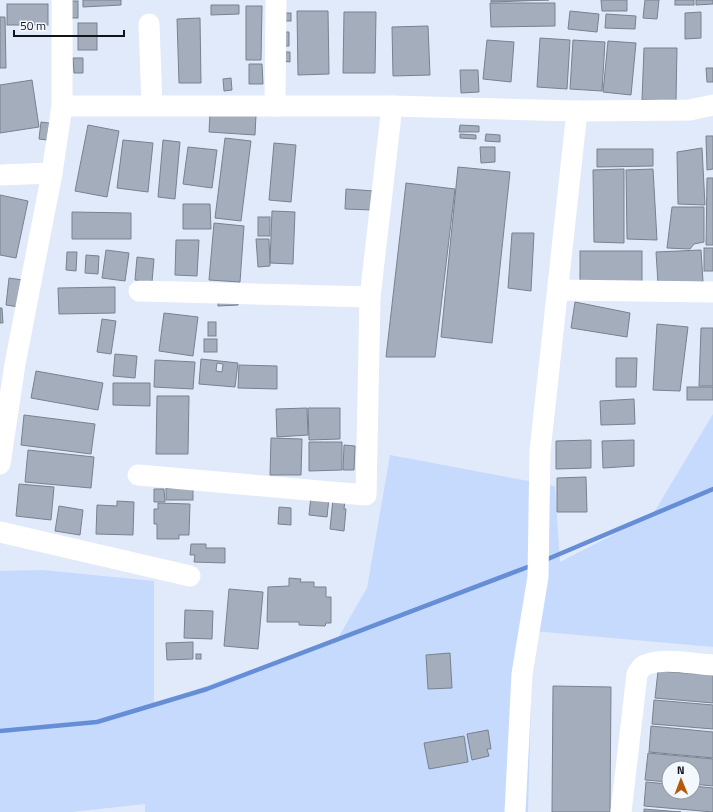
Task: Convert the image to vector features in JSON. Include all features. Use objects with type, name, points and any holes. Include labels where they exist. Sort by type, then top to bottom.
[{"type":"street","points":[[0,464],[7,364],[52,173],[62,106],[62,0]]},
{"type":"street","points":[[275,106],[276,0]]},
{"type":"street","points":[[149,24],[152,105]]},
{"type":"street","points":[[62,106],[392,106],[577,111],[690,110],[713,105]]},
{"type":"street","points":[[138,475],[366,495],[370,297],[392,106]]},
{"type":"street","points":[[515,812],[522,674],[538,576],[540,451],[577,111]]},
{"type":"street","points":[[0,175],[52,173]]},
{"type":"street","points":[[558,290],[713,292]]},
{"type":"street","points":[[139,291],[370,297]]},
{"type":"street","points":[[0,532],[190,576]]},
{"type":"street","points":[[621,812],[636,674],[644,665],[662,661],[713,665]]},
{"type":"shaded area","points":[[713,414],[713,647],[533,631],[528,812],[145,812],[145,804],[72,812],[0,812],[0,571],[43,570],[154,581],[154,705],[338,638],[367,588],[390,455],[555,486],[560,562],[653,514]]},
{"type":"building","points":[[83,0],[121,0],[121,5],[83,7]]},
{"type":"building","points":[[491,0],[549,0],[491,2]]},
{"type":"building","points":[[601,0],[627,0],[627,11],[602,11]]},
{"type":"building","points":[[645,0],[659,0],[657,19],[643,18]]},
{"type":"building","points":[[675,0],[694,0],[694,5],[675,5]]},
{"type":"building","points":[[696,0],[713,0],[713,4],[696,5]]},
{"type":"building","points":[[69,1],[78,1],[78,18],[69,18]]},
{"type":"building","points":[[490,3],[555,3],[555,26],[491,27]]},
{"type":"building","points":[[7,4],[48,4],[48,25],[7,25]]},
{"type":"building","points":[[211,5],[239,5],[239,14],[211,15]]},
{"type":"building","points":[[246,6],[262,6],[261,60],[246,60]]},
{"type":"building","points":[[297,11],[328,11],[329,74],[298,75]]},
{"type":"building","points":[[570,11],[599,14],[597,32],[568,29]]},
{"type":"building","points":[[344,12],[376,12],[375,73],[343,73]]},
{"type":"building","points":[[701,12],[701,38],[685,39],[685,13]]},
{"type":"building","points":[[282,13],[291,13],[291,21],[282,21]]},
{"type":"building","points":[[606,14],[636,16],[635,29],[605,28]]},
{"type":"building","points":[[0,17],[5,17],[6,68],[0,68]]},
{"type":"building","points":[[200,18],[201,83],[179,83],[177,19]]},
{"type":"building","points":[[78,23],[97,23],[97,50],[78,50]]},
{"type":"building","points":[[428,26],[430,75],[393,76],[392,27]]},
{"type":"building","points":[[280,32],[289,32],[289,46],[281,46]]},
{"type":"building","points":[[540,38],[570,40],[567,89],[537,87]]},
{"type":"building","points":[[487,40],[514,42],[511,82],[483,79]]},
{"type":"building","points":[[573,40],[605,42],[602,91],[570,89]]},
{"type":"building","points":[[608,41],[636,43],[631,95],[603,92]]},
{"type":"building","points":[[644,48],[677,48],[676,101],[642,100]]},
{"type":"building","points":[[282,52],[290,52],[290,62],[282,61]]},
{"type":"building","points":[[73,58],[83,58],[83,73],[74,73]]},
{"type":"building","points":[[249,64],[262,64],[263,84],[249,84]]},
{"type":"building","points":[[706,68],[713,68],[713,82],[707,82]]},
{"type":"building","points":[[460,70],[478,70],[479,92],[461,93]]},
{"type":"building","points":[[231,78],[232,90],[224,91],[223,79]]},
{"type":"building","points":[[32,80],[39,127],[0,133],[0,85]]},
{"type":"building","points":[[210,113],[256,115],[255,135],[209,132]]},
{"type":"building","points":[[41,122],[49,123],[47,140],[39,139]]},
{"type":"building","points":[[88,125],[119,131],[107,197],[75,191]]},
{"type":"building","points":[[460,125],[479,126],[479,132],[459,132]]},
{"type":"building","points":[[460,134],[476,135],[476,139],[460,138]]},
{"type":"building","points":[[486,134],[500,135],[500,142],[485,141]]},
{"type":"building","points":[[706,136],[713,136],[713,169],[707,170]]},
{"type":"building","points":[[225,138],[251,141],[241,221],[215,218]]},
{"type":"building","points":[[123,140],[153,143],[148,192],[117,188]]},
{"type":"building","points":[[163,140],[180,142],[175,199],[158,197]]},
{"type":"building","points":[[274,143],[296,145],[291,202],[269,200]]},
{"type":"building","points":[[188,147],[217,150],[212,188],[183,184]]},
{"type":"building","points":[[480,147],[495,147],[495,162],[481,163]]},
{"type":"building","points":[[702,148],[705,205],[678,204],[677,152]]},
{"type":"building","points":[[597,149],[653,149],[653,166],[597,167]]},
{"type":"building","points":[[458,167],[510,172],[492,343],[441,337]]},
{"type":"building","points":[[624,169],[624,243],[594,242],[593,170]]},
{"type":"building","points":[[653,169],[657,240],[627,239],[626,170]]},
{"type":"building","points":[[707,178],[713,178],[713,245],[706,245]]},
{"type":"building","points":[[406,183],[455,189],[435,357],[386,357]]},
{"type":"building","points":[[346,189],[374,191],[373,210],[345,209]]},
{"type":"building","points":[[0,195],[28,201],[16,258],[0,255]]},
{"type":"building","points":[[183,204],[210,204],[211,229],[183,229]]},
{"type":"building","points":[[672,207],[704,207],[704,242],[694,244],[690,249],[667,248]]},
{"type":"building","points":[[272,211],[295,212],[293,264],[270,263]]},
{"type":"building","points":[[72,212],[131,213],[131,239],[72,239]]},
{"type":"building","points":[[258,217],[270,217],[270,236],[258,236]]},
{"type":"building","points":[[214,223],[244,226],[240,282],[209,280]]},
{"type":"building","points":[[512,233],[534,233],[531,291],[508,288]]},
{"type":"building","points":[[256,239],[269,239],[270,266],[258,267]]},
{"type":"building","points":[[176,240],[199,240],[197,276],[175,275]]},
{"type":"building","points":[[704,248],[713,248],[713,271],[704,271]]},
{"type":"building","points":[[106,250],[129,253],[125,281],[102,278]]},
{"type":"building","points":[[701,250],[703,282],[658,284],[656,252]]},
{"type":"building","points":[[580,251],[642,251],[642,283],[580,283]]},
{"type":"building","points":[[67,252],[77,252],[76,271],[66,270]]},
{"type":"building","points":[[86,255],[99,256],[98,274],[85,273]]},
{"type":"building","points":[[137,257],[154,259],[152,282],[135,280]]},
{"type":"building","points":[[9,278],[23,280],[19,307],[6,305]]},
{"type":"building","points":[[115,287],[115,313],[59,314],[58,288]]},
{"type":"building","points":[[238,299],[238,305],[218,306],[218,300]]},
{"type":"building","points":[[575,302],[630,313],[627,337],[571,328]]},
{"type":"building","points":[[0,308],[2,308],[3,323],[0,323]]},
{"type":"building","points":[[164,313],[198,317],[193,356],[159,351]]},
{"type":"building","points":[[102,319],[116,321],[111,354],[97,352]]},
{"type":"building","points":[[208,322],[216,322],[216,336],[208,336]]},
{"type":"building","points":[[657,324],[688,327],[680,391],[653,390]]},
{"type":"building","points":[[701,328],[713,328],[713,386],[699,386]]},
{"type":"building","points":[[204,339],[217,339],[217,352],[204,352]]},
{"type":"building","points":[[115,354],[137,356],[135,378],[113,376]]},
{"type":"building","points":[[616,358],[637,358],[636,387],[616,387]]},
{"type":"building","points":[[201,359],[238,363],[235,387],[199,384]],"holes":[[[217,363],[223,364],[222,372],[216,371]]]},
{"type":"building","points":[[155,360],[195,362],[193,389],[154,387]]},
{"type":"building","points":[[239,365],[277,366],[277,389],[238,388]]},
{"type":"building","points":[[36,371],[103,383],[98,410],[31,398]]},
{"type":"building","points":[[113,383],[150,383],[150,406],[113,405]]},
{"type":"building","points":[[687,387],[713,387],[713,400],[687,400]]},
{"type":"building","points":[[157,396],[189,396],[188,454],[156,454]]},
{"type":"building","points":[[634,399],[635,424],[601,425],[600,401]]},
{"type":"building","points":[[307,408],[308,435],[277,437],[276,409]]},
{"type":"building","points":[[308,408],[340,408],[340,439],[309,440]]},
{"type":"building","points":[[24,415],[95,424],[91,454],[21,445]]},
{"type":"building","points":[[271,438],[302,439],[301,475],[270,475]]},
{"type":"building","points":[[591,440],[591,468],[556,469],[556,441]]},
{"type":"building","points":[[634,440],[634,466],[603,468],[602,441]]},
{"type":"building","points":[[309,442],[342,442],[342,470],[309,471]]},
{"type":"building","points":[[344,445],[355,446],[354,470],[343,470]]},
{"type":"building","points":[[28,450],[94,457],[91,488],[25,482]]},
{"type":"building","points":[[586,477],[587,512],[557,512],[557,478]]},
{"type":"building","points":[[19,484],[54,487],[51,520],[16,516]]},
{"type":"building","points":[[166,488],[193,488],[193,500],[166,500]]},
{"type":"building","points":[[154,489],[164,489],[165,502],[154,502]]},
{"type":"building","points":[[311,496],[329,498],[327,517],[309,515]]},
{"type":"building","points":[[333,499],[345,500],[344,509],[346,509],[344,531],[330,529]]},
{"type":"building","points":[[117,501],[134,502],[133,535],[96,534],[97,505],[117,506]]},
{"type":"building","points":[[158,503],[190,504],[189,535],[179,535],[179,539],[157,539],[157,524],[154,524],[154,509],[158,509]]},
{"type":"building","points":[[59,506],[83,510],[80,535],[55,531]]},
{"type":"building","points":[[279,507],[291,508],[291,525],[278,524]]},
{"type":"building","points":[[191,544],[206,544],[206,548],[225,548],[225,563],[194,562],[195,555],[190,555]]},
{"type":"building","points":[[289,578],[301,579],[300,582],[314,582],[314,587],[326,587],[326,597],[331,597],[331,623],[326,623],[325,626],[299,625],[299,622],[267,622],[268,587],[289,586]]},
{"type":"building","points":[[229,589],[263,592],[258,649],[224,646]]},
{"type":"building","points":[[185,610],[213,611],[212,639],[184,638]]},
{"type":"building","points":[[193,642],[193,659],[167,660],[166,643]]},
{"type":"building","points":[[450,653],[452,688],[428,689],[426,655]]},
{"type":"building","points":[[196,654],[201,654],[201,659],[196,659]]},
{"type":"building","points":[[658,671],[713,675],[713,703],[655,698]]},
{"type":"building","points":[[553,686],[611,687],[610,812],[552,812]]},
{"type":"building","points":[[654,700],[713,705],[713,729],[652,724]]},
{"type":"building","points":[[651,726],[713,732],[713,758],[649,752]]},
{"type":"building","points":[[488,730],[491,749],[487,749],[489,756],[472,760],[467,734]]},
{"type":"building","points":[[464,736],[468,762],[429,769],[424,743]]},
{"type":"building","points":[[648,753],[713,759],[713,786],[701,785],[701,760],[661,760],[661,781],[645,780]]},
{"type":"building","points":[[646,782],[661,783],[661,800],[701,800],[701,787],[713,788],[713,812],[644,806]]},
{"type":"building","points":[[644,809],[681,812],[644,812]]},
{"type":"waterway","points":[[543,561],[713,489]]},
{"type":"waterway","points":[[0,731],[97,722],[207,689],[533,565]]}]
